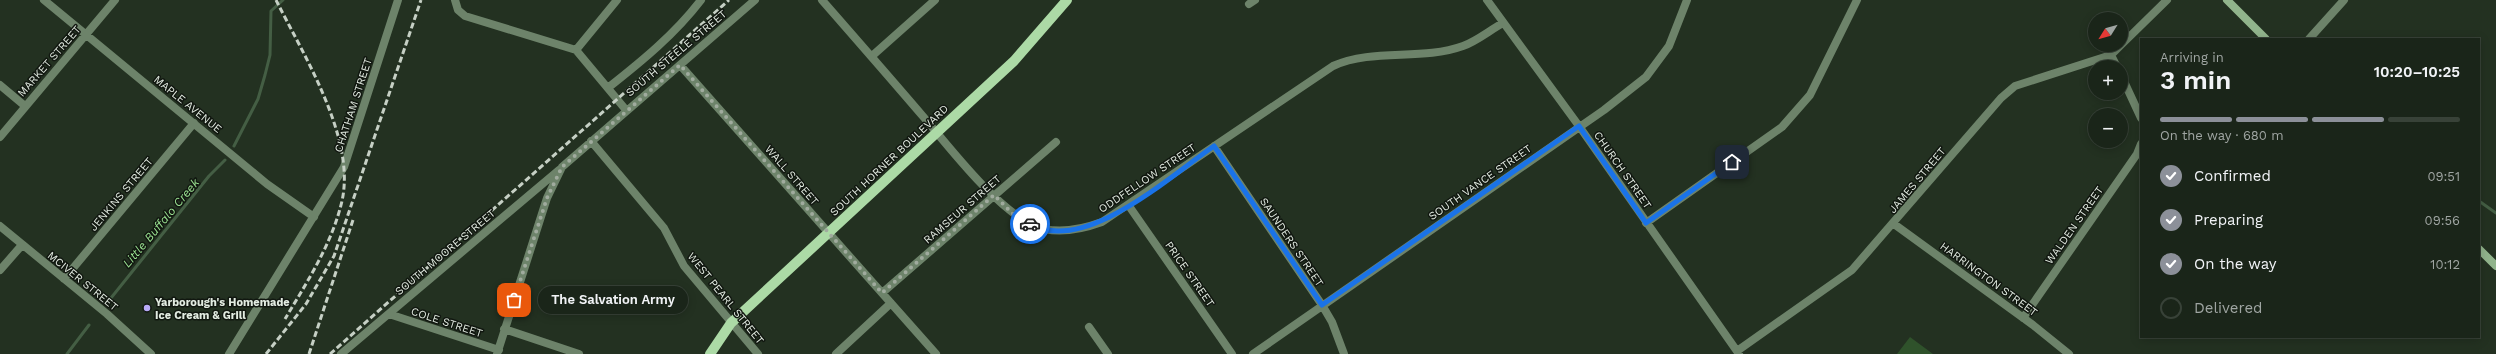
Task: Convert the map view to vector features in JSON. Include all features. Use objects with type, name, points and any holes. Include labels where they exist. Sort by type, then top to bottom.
[{"type":"main road","name":"SOUTH HORNER BOULEVARD","points":[[710,354],[732,323],[1014,61],[1067,0]]},
{"type":"street","name":"MAPLE AVENUE","points":[[44,0],[267,184],[316,214]]},
{"type":"street","name":"MARKET STREET","points":[[0,137],[115,0]]},
{"type":"street","name":"CHATHAM STREET","points":[[229,354],[338,178],[353,145],[398,0]]},
{"type":"street","points":[[576,50],[617,0]]},
{"type":"street","points":[[609,88],[687,19],[701,0]]},
{"type":"street","name":"SOUTH STEELE STREET","points":[[498,352],[504,329],[547,198],[562,167],[626,110],[755,0]]},
{"type":"street","name":"ODDFELLOW STREET","points":[[822,0],[872,56],[936,132],[994,195],[1014,215],[1033,225],[1052,230],[1083,229],[1102,222],[1129,206],[1323,72],[1348,59],[1412,55],[1464,46],[1503,23]]},
{"type":"street","points":[[872,56],[935,0]]},
{"type":"street","name":"CHURCH STREET","points":[[1487,0],[1579,126],[1738,353]]},
{"type":"street","name":"SOUTH VANCE STREET","points":[[1253,354],[1579,126],[1646,77],[1669,46],[1687,0]]},
{"type":"street","points":[[1646,223],[1782,126],[1810,95],[1857,0]]},
{"type":"street","name":"JAMES STREET","points":[[2128,38],[2167,0]]},
{"type":"street","points":[[2227,0],[2265,38]]},
{"type":"street","points":[[2310,38],[2344,0]]},
{"type":"street","points":[[456,2],[465,16],[576,50],[626,110]]},
{"type":"street","name":"JAMES STREET","points":[[1738,353],[1852,270],[1894,224],[2001,98],[2015,86],[2111,55],[2114,52]]},
{"type":"street","points":[[2111,55],[2114,60]]},
{"type":"street","name":"WALL STREET","points":[[680,65],[936,354]]},
{"type":"street","points":[[0,85],[25,106]]},
{"type":"street","points":[[2128,90],[2140,116]]},
{"type":"street","name":"JENKINS STREET","points":[[64,279],[194,123]]},
{"type":"street","name":"WEST PEARL STREET","points":[[591,141],[652,212],[664,228],[684,266],[758,354]]},
{"type":"street","name":"RAMSEUR STREET","points":[[882,293],[1056,142]]},
{"type":"street","name":"SAUNDERS STREET","points":[[1214,146],[1322,305],[1332,322],[1344,354]]},
{"type":"street","name":"WALDEN STREET","points":[[2023,318],[2137,154],[2140,146]]},
{"type":"street","name":"SOUTH MOORE STREET","points":[[341,354],[562,167]]},
{"type":"street","name":"PRICE STREET","points":[[1129,206],[1232,354]]},
{"type":"street","name":"HARRINGTON STREET","points":[[1894,224],[2023,318],[2069,354]]},
{"type":"street","name":"MCIVER STREET","points":[[0,226],[151,354]]},
{"type":"street","points":[[0,270],[22,245]]},
{"type":"street","points":[[2480,250],[2496,266]]},
{"type":"street","points":[[836,354],[891,303]]},
{"type":"street","name":"COLE STREET","points":[[389,314],[498,352]]},
{"type":"street","points":[[1090,327],[1108,354]]},
{"type":"street","points":[[504,329],[579,354]]},
{"type":"green space","points":[[1910,337],[1933,354],[1897,354]]},
{"type":"waterway","name":"Little Buffalo Creek","points":[[234,146],[258,99],[265,75],[270,55],[271,11],[283,0]]},
{"type":"waterway","name":"Little Buffalo Creek","points":[[111,298],[209,176],[225,160]]},
{"type":"waterway","points":[[2480,202],[2496,213]]},
{"type":"waterway","name":"Little Buffalo Creek","points":[[67,354],[89,325]]},
{"type":"railway","points":[[276,0],[313,72],[335,124],[342,151],[344,177],[342,201],[332,232],[318,262],[285,319]]},
{"type":"railway","points":[[266,354],[306,304],[334,256],[421,0]]},
{"type":"railway","points":[[330,354],[729,0]]},
{"type":"railway","points":[[309,354],[353,220]]},
{"type":"way so far","points":[[514,300],[547,198],[562,167],[626,110],[680,65],[882,293],[994,195],[1014,215],[1030,224]]},
{"type":"place","name":"The Salvation Army","points":[[514,300]]},
{"type":"place","name":"Yarborough's Homemade Ice Cream & Grill","points":[[147,308]]},
{"type":"route","points":[[1030,224],[1052,230],[1083,229],[1102,222],[1129,206],[1214,146],[1322,305],[1579,126],[1646,223],[1732,162]]}]
